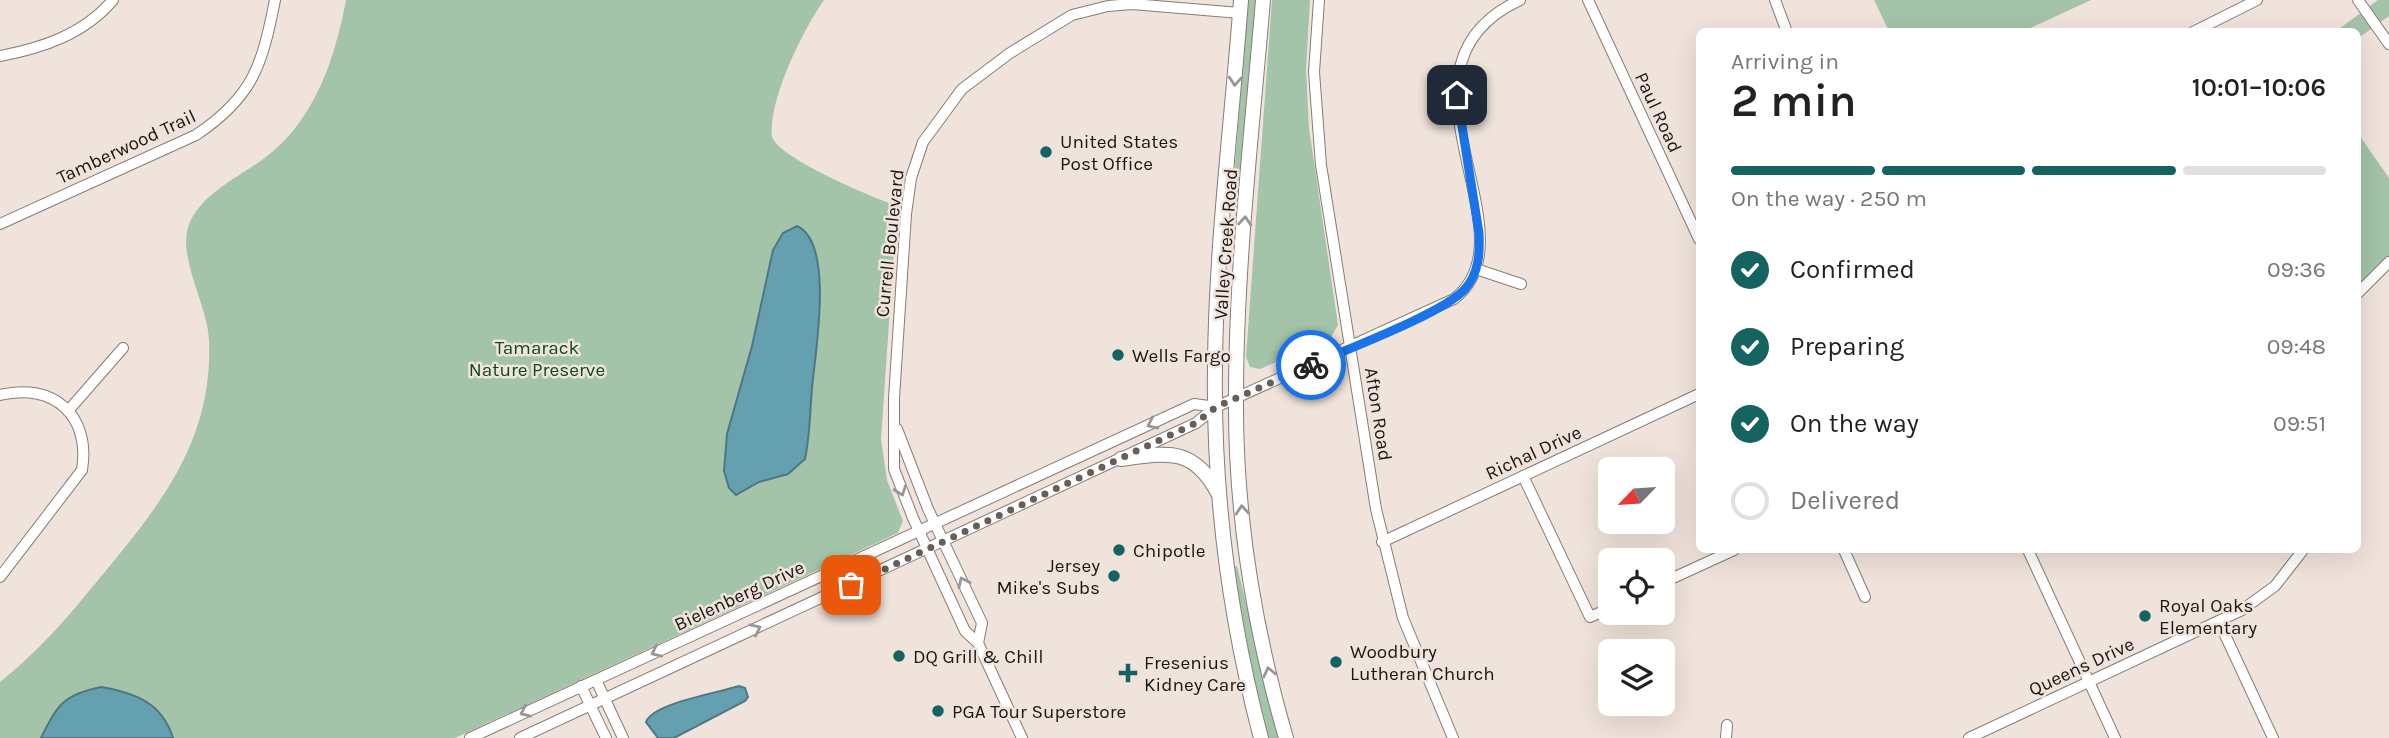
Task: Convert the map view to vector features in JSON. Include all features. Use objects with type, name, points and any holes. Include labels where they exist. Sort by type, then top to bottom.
[{"type":"main road","name":"Valley Creek Road","points":[[1263,0],[1238,306],[1236,398],[1248,567],[1265,657],[1286,738]]},
{"type":"main road","name":"Valley Creek Road","points":[[1241,6],[1218,299],[1216,407],[1220,498],[1234,612],[1261,738]]},
{"type":"main road","points":[[1121,459],[1176,454],[1189,459],[1205,473],[1220,498]]},
{"type":"street","points":[[0,56],[48,44],[79,30],[101,15],[113,0]]},
{"type":"street","name":"Tamberwood Trail","points":[[0,224],[196,135],[220,118],[238,101],[263,59],[275,0]]},
{"type":"street","name":"Afton Road","points":[[1319,0],[1314,72],[1318,131],[1382,542],[1403,618],[1453,738]]},
{"type":"street","points":[[1520,0],[1500,9],[1479,27],[1466,48],[1458,71],[1458,102],[1479,233],[1476,269],[1521,285]]},
{"type":"street","name":"Paul Road","points":[[1588,0],[1696,233]]},
{"type":"street","points":[[1775,0],[1786,28]]},
{"type":"street","points":[[2201,28],[2257,0]]},
{"type":"street","points":[[2358,0],[2389,44]]},
{"type":"street","name":"Currell Boulevard","points":[[1022,738],[978,643],[965,631],[927,550],[894,469],[896,355],[911,178],[923,142],[950,102],[979,75],[1052,26],[1090,9],[1132,4],[1241,6]]},
{"type":"street","points":[[2361,290],[2389,262]]},
{"type":"street","name":"Bielenberg Drive","points":[[520,738],[1121,459],[1196,423],[1216,407],[1449,302],[1465,289],[1476,269]]},
{"type":"street","points":[[68,411],[123,348]]},
{"type":"street","points":[[0,395],[19,390],[40,393],[61,403],[80,429],[86,449],[82,470],[0,577]]},
{"type":"street","name":"Richal Drive","points":[[1382,542],[1696,395]]},
{"type":"street","name":"Bielenberg Drive","points":[[470,738],[1194,404],[1216,407]]},
{"type":"street","name":"Currell Boulevard","points":[[895,424],[935,524],[982,623],[978,643]]},
{"type":"street","points":[[1523,476],[1590,617],[1598,613]]},
{"type":"street","points":[[1675,577],[1727,553]]},
{"type":"street","points":[[1845,553],[1866,597]]},
{"type":"street","points":[[2029,553],[2115,738]]},
{"type":"street","name":"Queens Drive","points":[[1969,738],[2219,622],[2271,590],[2301,553]]},
{"type":"street","points":[[2219,622],[2273,738]]},
{"type":"street","points":[[596,680],[623,738]]},
{"type":"street","points":[[581,687],[606,738]]},
{"type":"street","points":[[1726,738],[1727,725]]},
{"type":"green space","name":"Tamarack Nature Preserve","points":[[346,0],[824,0],[806,29],[781,85],[775,104],[772,137],[791,156],[808,166],[897,206],[881,439],[887,480],[903,521],[898,533],[455,738],[0,738],[0,682],[52,634],[121,552],[162,498],[192,441],[202,410],[208,377],[209,340],[204,311],[186,249],[190,222],[196,211],[214,193],[266,157],[298,125],[329,65]]},
{"type":"green space","points":[[1248,0],[1256,0],[1236,251],[1235,164]]},
{"type":"green space","points":[[1272,0],[1310,0],[1306,69],[1309,128],[1338,325],[1330,339],[1260,369],[1250,367],[1246,357]]},
{"type":"green space","points":[[1874,0],[2091,0],[2030,28],[1888,28]]},
{"type":"green space","points":[[2378,0],[2389,0],[2389,16],[2361,36],[2361,28],[2340,28]]},
{"type":"green space","points":[[2361,138],[2389,178],[2389,262],[2361,290]]},
{"type":"green space","points":[[1237,566],[1279,738],[1268,738],[1241,610],[1234,567]]},
{"type":"water","points":[[797,226],[809,236],[816,254],[820,301],[805,459],[788,474],[759,482],[736,495],[729,488],[724,471],[727,434],[752,346],[773,250],[783,233]]},
{"type":"water","points":[[739,686],[745,688],[748,697],[745,701],[674,738],[658,738],[646,722],[651,715],[673,704]]},
{"type":"water","points":[[101,687],[136,697],[155,708],[173,738],[41,738],[63,703],[78,694]]},
{"type":"way so far","points":[[851,585],[1196,423],[1216,407],[1311,365]]},
{"type":"place","name":"United States Post Office","points":[[1046,152]]},
{"type":"place","name":"Wells Fargo","points":[[1118,355]]},
{"type":"place","name":"Chipotle","points":[[1119,550]]},
{"type":"place","name":"Jersey Mike's Subs","points":[[1114,576]]},
{"type":"place","name":"Royal Oaks Elementary","points":[[2145,616]]},
{"type":"place","name":"DQ Grill & Chill","points":[[899,656]]},
{"type":"place","name":"Woodbury Lutheran Church","points":[[1336,662]]},
{"type":"place","name":"Fresenius Kidney Care","points":[[1128,673]]},
{"type":"place","name":"PGA Tour Superstore","points":[[938,711]]},
{"type":"route","points":[[1311,365],[1449,302],[1461,293],[1471,280],[1479,256],[1479,233],[1457,95]]}]
